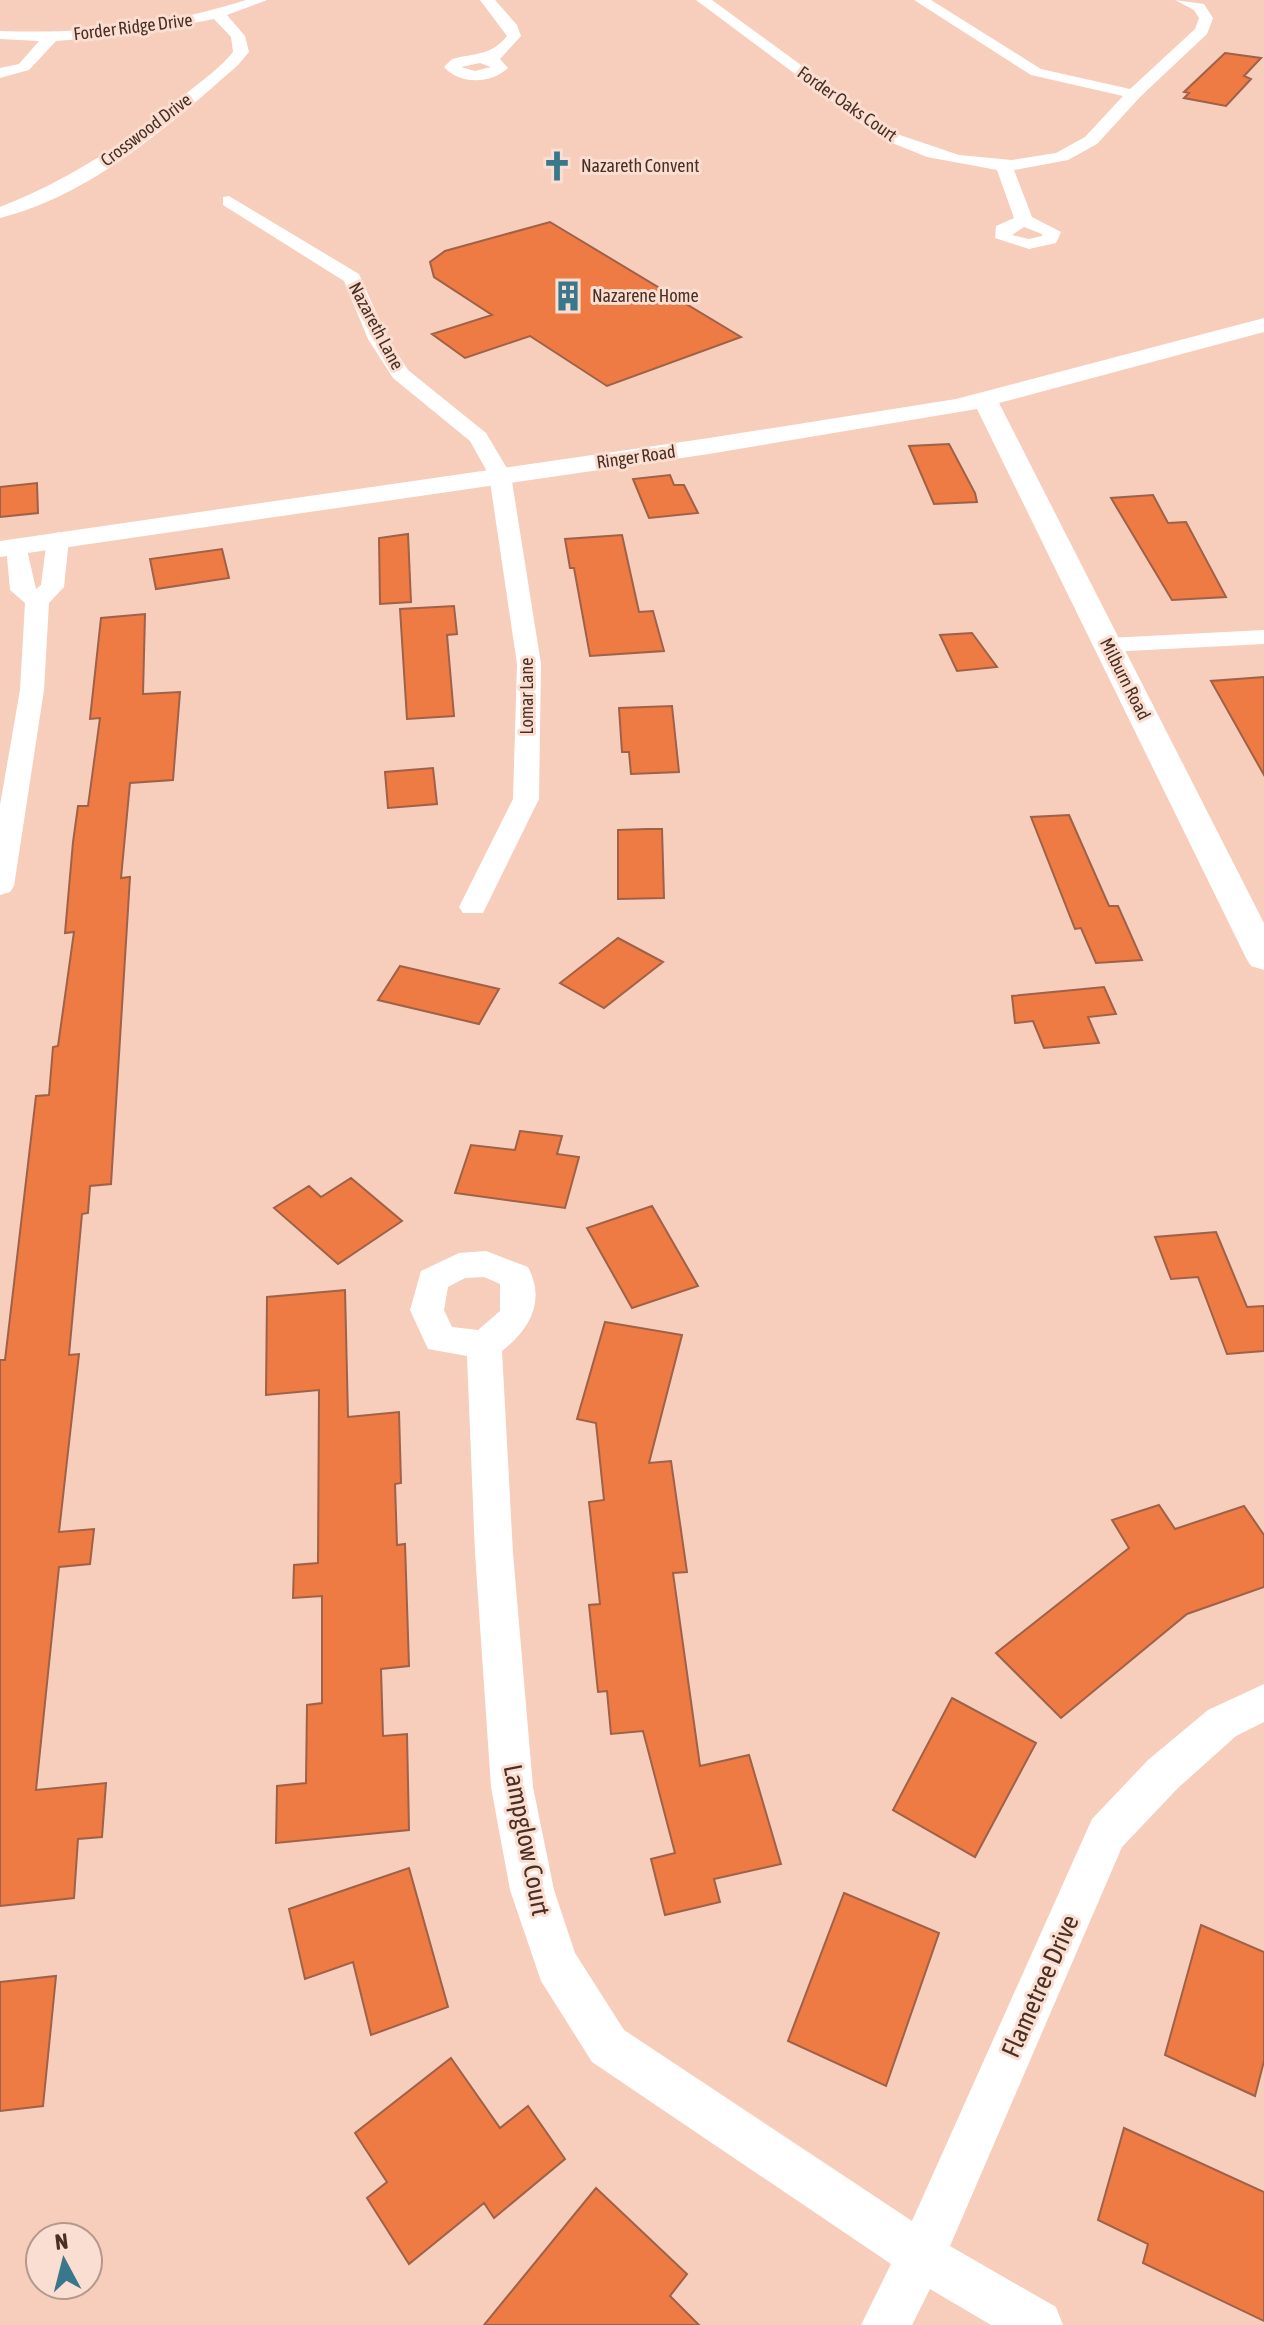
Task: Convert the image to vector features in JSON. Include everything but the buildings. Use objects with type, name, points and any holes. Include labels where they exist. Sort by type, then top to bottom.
[{"type":"street","name":"Forder Ridge Drive","points":[[1,36],[52,36],[157,28],[219,15],[260,0]]},
{"type":"street","points":[[487,0],[512,28],[514,36],[502,52],[488,59]]},
{"type":"street","name":"Forder Oaks Court","points":[[703,0],[916,151],[954,160],[1004,165],[1043,161],[1081,148],[1112,123],[1133,94],[1202,31],[1206,18],[1199,7],[1182,0]]},
{"type":"street","points":[[921,0],[1036,72],[1133,94]]},
{"type":"street","name":"Crosswood Drive","points":[[0,213],[49,195],[87,174],[233,62],[241,52],[241,43],[219,15]]},
{"type":"street","name":"Forder Ridge Drive","points":[[0,73],[24,67],[52,36]]},
{"type":"street","points":[[1004,165],[1024,220]]},
{"type":"street","name":"Nazareth Lane","points":[[229,201],[352,278],[378,339],[400,374],[479,437],[500,475]]},
{"type":"street","name":"Ringer Road","points":[[9,547],[838,427],[985,400],[1264,325]]},
{"type":"street","name":"Milburn Road","points":[[985,400],[1264,958]]},
{"type":"street","name":"Lomar Lane","points":[[473,907],[526,799],[529,664],[500,475]]},
{"type":"street","points":[[0,886],[4,844],[32,690],[37,601],[52,587],[58,539]]},
{"type":"street","points":[[9,547],[22,590],[37,601]]},
{"type":"street","points":[[1108,645],[1264,637]]},
{"type":"street","name":"Lampglow Court","points":[[484,1345],[494,1553],[512,1787],[532,1890],[557,1965],[608,2046],[921,2256],[1038,2325]]},
{"type":"street","name":"Flametree Drive","points":[[886,2325],[921,2256],[1107,1833],[1163,1774],[1210,1733],[1264,1702]]},
{"type":"place","name":"Nazareth Convent","points":[[557,166]]},
{"type":"place","name":"Nazarene Home","points":[[568,296]]}]
